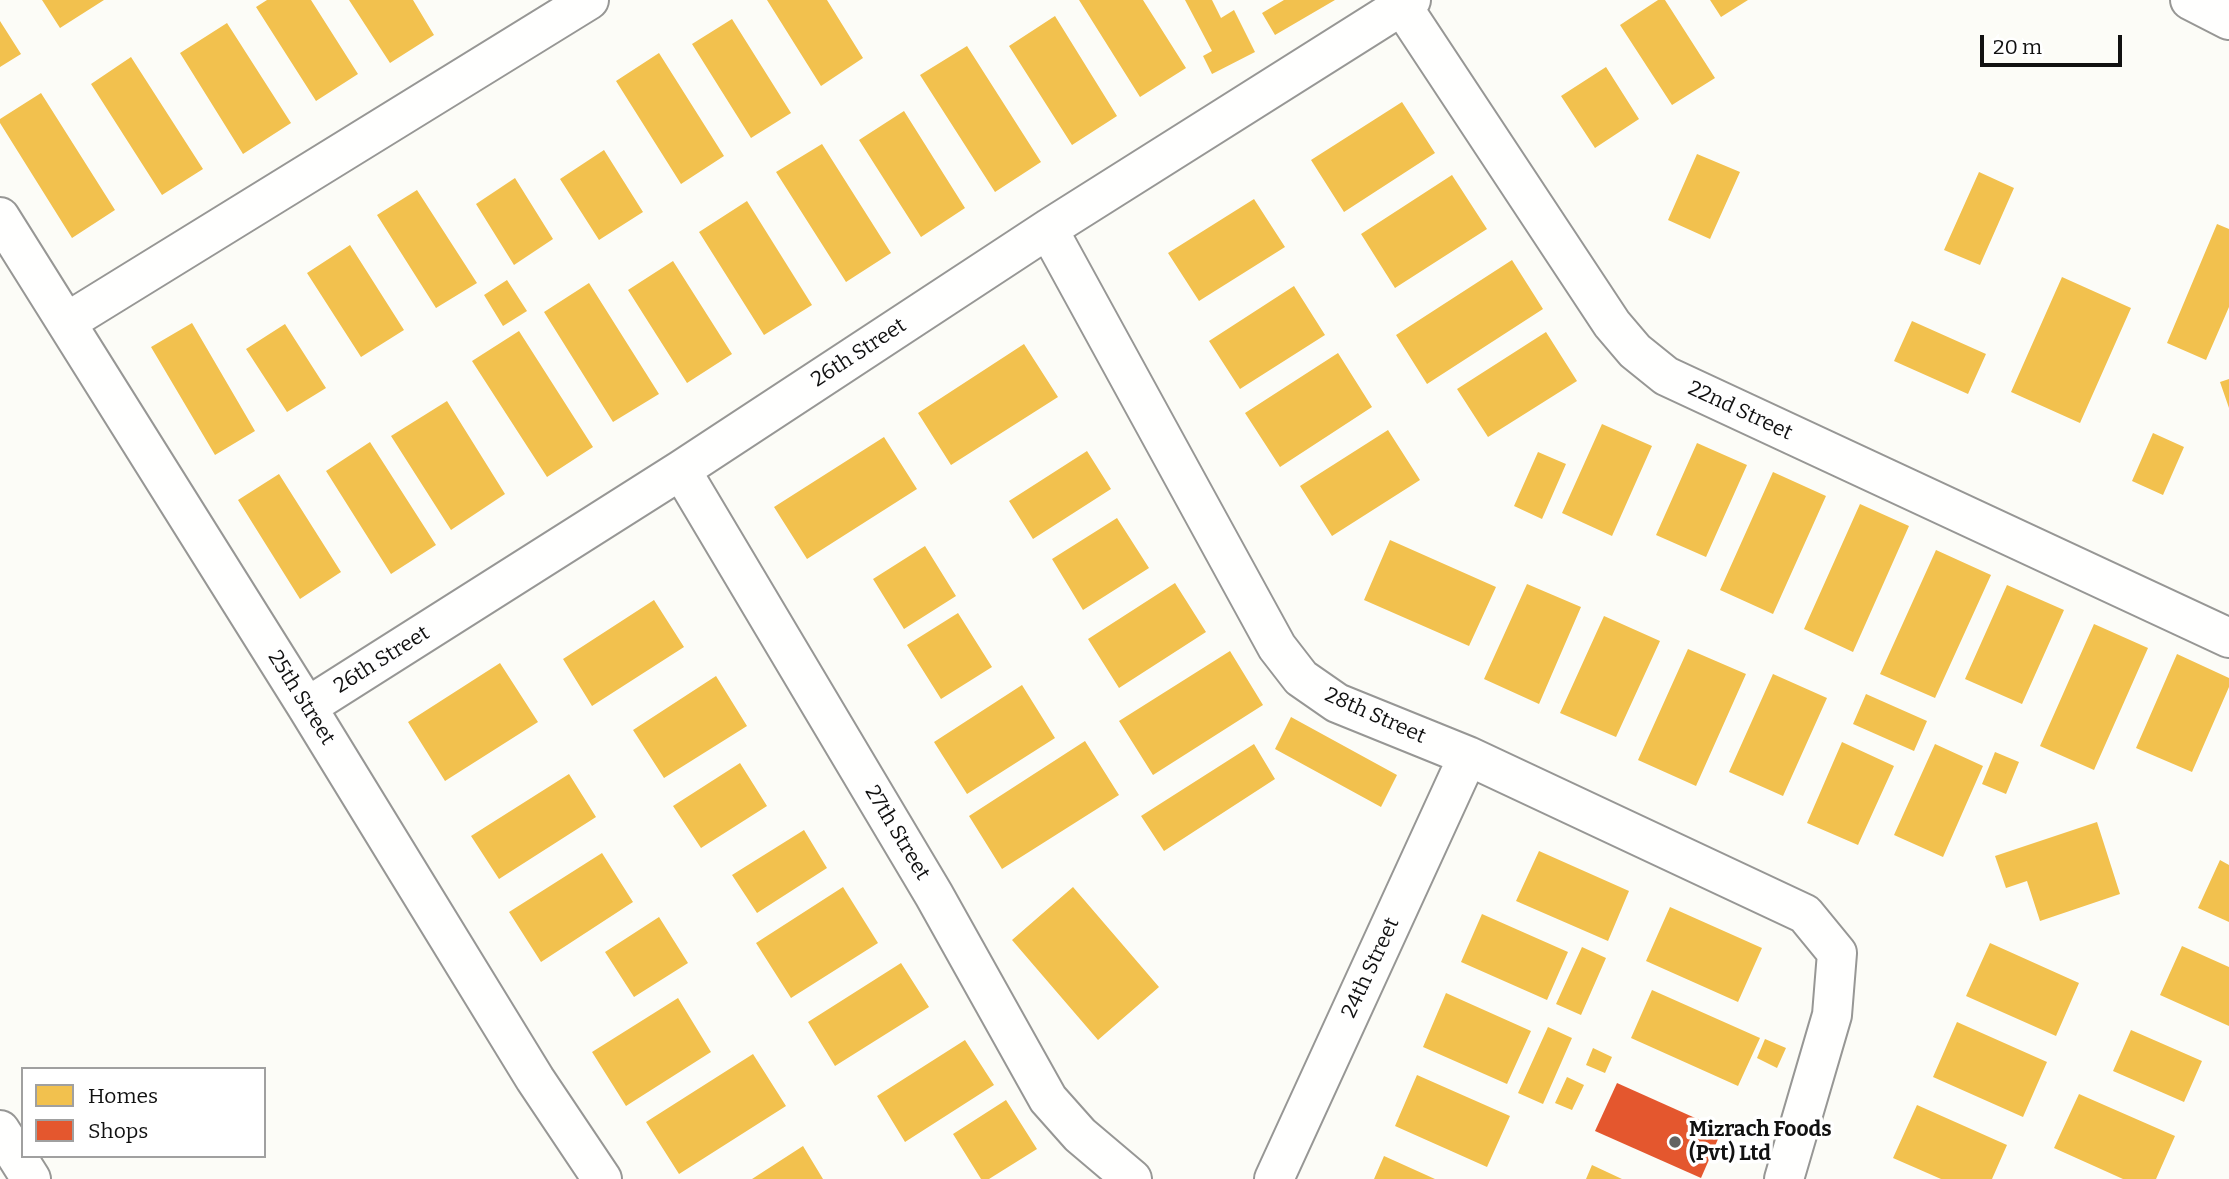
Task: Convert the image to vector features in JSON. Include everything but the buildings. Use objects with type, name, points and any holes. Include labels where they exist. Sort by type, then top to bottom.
[{"type":"street","points":[[67,322],[589,0]]},
{"type":"street","points":[[2190,0],[2229,20]]},
{"type":"street","name":"26th Street","points":[[307,707],[681,470],[1048,229],[1407,3]]},
{"type":"street","name":"22nd Street","points":[[1407,3],[1612,324],[1635,351],[1666,376],[2229,638]]},
{"type":"street","name":"25th Street","points":[[0,217],[307,707],[535,1079],[602,1179]]},
{"type":"street","name":"28th Street","points":[[1048,229],[1277,647],[1301,678],[1337,703],[1468,756],[1805,914],[1837,953],[1832,1015],[1784,1179]]},
{"type":"street","name":"27th Street","points":[[681,470],[934,895],[1048,1099],[1080,1135],[1132,1179]]},
{"type":"street","name":"24th Street","points":[[1274,1179],[1468,756]]},
{"type":"street","points":[[0,1130],[31,1179]]},
{"type":"place","name":"Mizrach Foods (Pvt) Ltd","points":[[1675,1142]]}]
